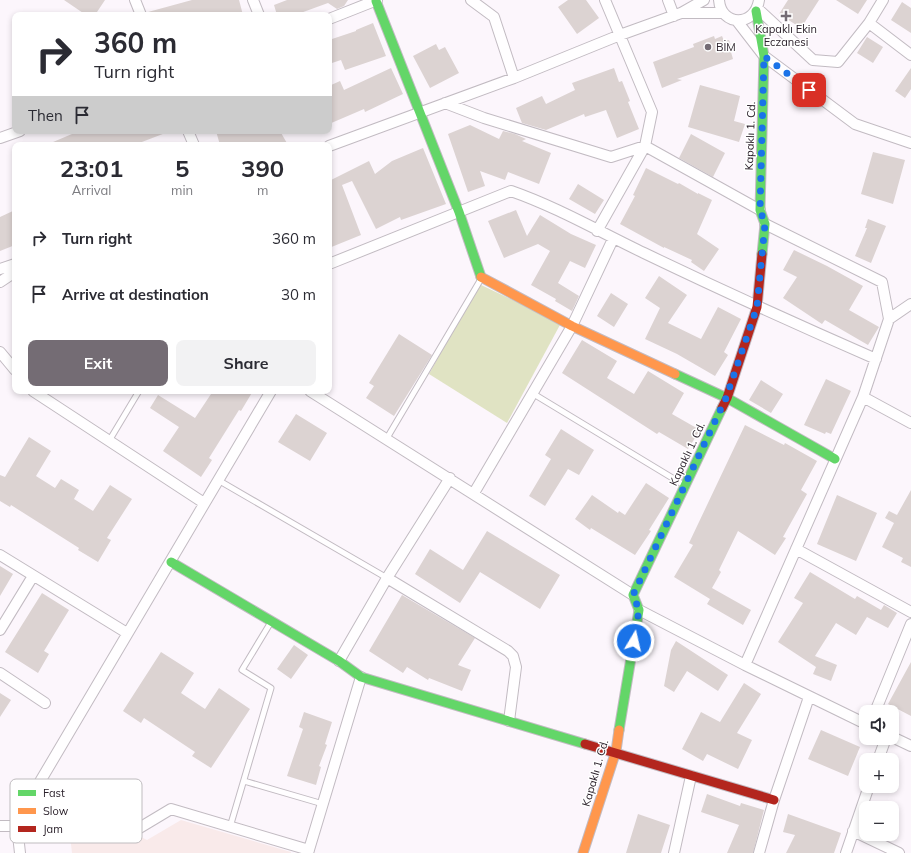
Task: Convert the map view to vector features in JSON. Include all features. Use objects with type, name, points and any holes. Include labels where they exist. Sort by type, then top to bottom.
[{"type":"street","points":[[135,0],[140,12]]},
{"type":"street","points":[[253,0],[258,12]]},
{"type":"street","points":[[332,18],[376,0],[459,212],[481,278],[572,326],[726,398],[835,459]]},
{"type":"street","points":[[471,0],[494,17],[514,78]]},
{"type":"street","points":[[597,231],[645,146],[652,112],[605,0]]},
{"type":"street","points":[[668,0],[677,14]]},
{"type":"street","points":[[332,145],[514,78],[620,35],[677,14],[704,0]]},
{"type":"street","points":[[719,0],[719,6],[723,13],[729,18],[737,21],[746,20],[752,15],[758,4],[813,60],[838,62],[869,23],[883,0]]},
{"type":"street","name":"Kapaklı 1. Cd.","points":[[633,595],[726,398],[757,307],[765,224],[760,210],[764,56],[758,4]]},
{"type":"street","points":[[677,14],[723,13]]},
{"type":"street","points":[[737,21],[764,56],[855,124],[911,143]]},
{"type":"street","points":[[869,23],[911,54]]},
{"type":"street","points":[[445,103],[484,118],[611,157],[645,146],[760,210]]},
{"type":"street","points":[[0,138],[12,134]]},
{"type":"street","points":[[332,263],[511,191],[536,200],[613,239],[757,307],[876,359]]},
{"type":"street","points":[[746,665],[863,397],[889,319],[882,282],[765,224]]},
{"type":"street","points":[[474,493],[572,326],[613,239]]},
{"type":"street","points":[[0,269],[12,265]]},
{"type":"street","points":[[0,282],[12,274]]},
{"type":"street","points":[[889,319],[911,304]]},
{"type":"street","points":[[0,352],[12,366]]},
{"type":"street","points":[[38,394],[204,503]]},
{"type":"street","points":[[42,779],[269,394]]},
{"type":"street","points":[[315,394],[474,493],[633,595],[639,610],[809,697],[859,721]]},
{"type":"street","points":[[863,397],[911,423]]},
{"type":"street","points":[[339,661],[387,578],[450,478]]},
{"type":"street","points":[[796,549],[911,612]]},
{"type":"street","points":[[0,555],[127,633]]},
{"type":"street","points":[[171,562],[339,661],[361,676],[774,800]]},
{"type":"street","points":[[0,630],[33,576]]},
{"type":"street","points":[[387,578],[508,651],[513,656],[516,667],[509,721]]},
{"type":"street","name":"Kapaklı 1. Cd.","points":[[583,853],[616,752],[639,610]]},
{"type":"street","points":[[878,705],[911,624]]},
{"type":"street","points":[[0,673],[45,703]]},
{"type":"street","points":[[142,826],[171,809],[309,852],[361,676]]},
{"type":"street","points":[[759,853],[774,800],[809,697]]},
{"type":"street","points":[[899,740],[911,746]]},
{"type":"street","points":[[674,853],[691,776]]},
{"type":"street","points":[[846,853],[867,793]]},
{"type":"street","points":[[853,831],[899,853]]},
{"type":"street","points":[[19,843],[20,853]]},
{"type":"lane","points":[[386,438],[481,278]]},
{"type":"lane","points":[[532,393],[685,485]]},
{"type":"lane","points":[[109,441],[138,394]]},
{"type":"lane","points":[[218,480],[387,578]]},
{"type":"lane","points":[[230,827],[271,688],[242,670],[271,621]]},
{"type":"lane","points":[[244,781],[323,804]]},
{"type":"shaded area","points":[[181,820],[291,852],[291,853],[72,853],[71,843],[142,843],[142,838],[147,840]]},
{"type":"green space","points":[[479,284],[561,323],[507,423],[429,374]]},
{"type":"building","points":[[64,0],[105,0],[97,12],[82,12]]},
{"type":"building","points":[[192,0],[239,0],[242,12],[148,12]]},
{"type":"building","points":[[287,0],[348,0],[344,6],[337,9],[328,3],[303,12],[276,12],[274,5]]},
{"type":"building","points":[[568,0],[586,0],[599,18],[577,34],[558,7]]},
{"type":"building","points":[[788,0],[819,0],[801,28],[779,14]]},
{"type":"building","points":[[836,0],[867,0],[858,14]]},
{"type":"building","points":[[902,2],[911,8],[911,33],[891,20]]},
{"type":"building","points":[[373,23],[386,56],[345,70],[341,60],[332,63],[332,39]]},
{"type":"building","points":[[714,36],[715,39],[722,36],[724,41],[729,40],[733,51],[731,52],[733,59],[677,79],[682,80],[662,88],[653,62],[694,47],[693,44]]},
{"type":"building","points":[[867,37],[883,47],[873,63],[857,53]]},
{"type":"building","points":[[436,44],[439,50],[445,47],[459,73],[430,88],[413,56]]},
{"type":"building","points":[[391,68],[403,94],[365,112],[364,109],[332,123],[332,85],[340,81],[344,90]]},
{"type":"building","points":[[614,68],[619,82],[622,81],[630,101],[628,102],[639,129],[617,138],[606,110],[585,117],[584,114],[546,130],[522,123],[516,108],[542,96],[546,104],[575,90],[572,83]]},
{"type":"building","points":[[911,68],[911,89],[905,98],[895,91]]},
{"type":"building","points":[[700,85],[740,96],[734,121],[745,124],[739,142],[688,127]]},
{"type":"building","points":[[470,125],[499,139],[503,131],[515,134],[526,139],[522,141],[551,153],[539,184],[508,172],[505,180],[480,171],[485,186],[468,192],[448,134]]},
{"type":"building","points":[[72,134],[163,134],[142,142],[53,142]]},
{"type":"building","points":[[217,134],[282,134],[286,142],[219,142]]},
{"type":"building","points":[[691,134],[725,153],[713,177],[679,158]]},
{"type":"building","points":[[423,148],[446,204],[401,220],[400,217],[376,229],[352,181],[342,185],[361,235],[332,247],[332,180],[369,161],[375,174],[392,161]]},
{"type":"building","points":[[873,152],[905,160],[893,204],[861,194]]},
{"type":"building","points":[[646,168],[712,200],[697,234],[719,249],[704,271],[691,262],[692,260],[664,248],[620,224],[635,196],[633,195]]},
{"type":"building","points":[[578,184],[604,200],[595,214],[569,199]]},
{"type":"building","points":[[516,210],[527,236],[540,215],[571,234],[596,245],[585,268],[570,261],[558,283],[579,296],[572,311],[555,301],[556,299],[531,285],[550,251],[538,244],[504,258],[488,221]]},
{"type":"building","points":[[12,211],[12,246],[0,251],[0,217]]},
{"type":"building","points":[[868,219],[886,226],[871,263],[855,256],[867,228],[865,228]]},
{"type":"building","points":[[794,250],[863,286],[849,310],[879,327],[868,345],[825,320],[822,324],[783,298],[797,277],[783,270]]},
{"type":"building","points":[[659,276],[687,295],[668,323],[701,339],[718,307],[741,319],[724,352],[728,355],[715,376],[677,354],[645,339],[660,308],[645,298]]},
{"type":"building","points":[[611,293],[628,304],[614,327],[597,316]]},
{"type":"building","points":[[399,334],[432,355],[394,416],[366,398],[374,386],[369,383]]},
{"type":"building","points":[[582,340],[617,361],[607,378],[634,394],[648,371],[684,393],[672,414],[700,430],[688,449],[659,432],[657,434],[562,373]]},
{"type":"building","points":[[826,379],[851,391],[831,434],[826,432],[825,434],[804,425]]},
{"type":"building","points":[[761,380],[783,394],[771,413],[749,400]]},
{"type":"building","points":[[211,394],[251,394],[241,411],[239,410],[209,458],[212,460],[201,477],[163,451],[179,427],[150,408],[158,395],[195,418]]},
{"type":"building","points":[[296,414],[327,433],[310,461],[278,442]]},
{"type":"building","points":[[745,425],[784,445],[785,443],[817,461],[801,490],[807,494],[783,537],[786,538],[775,555],[738,531],[719,570],[721,572],[712,588],[751,610],[743,625],[707,604],[710,599],[674,577],[693,545],[689,543]]},
{"type":"building","points":[[561,429],[594,450],[579,475],[568,469],[545,506],[529,496],[551,459],[545,455]]},
{"type":"building","points":[[29,437],[51,451],[36,476],[55,488],[61,479],[79,490],[74,499],[93,511],[110,485],[132,499],[107,538],[111,540],[98,562],[78,550],[79,548],[11,505],[10,507],[0,501],[0,475],[5,477]]},
{"type":"building","points":[[646,483],[669,498],[649,530],[651,531],[635,555],[591,528],[590,530],[575,519],[592,495],[618,513],[619,511],[625,515]]},
{"type":"building","points":[[911,490],[911,567],[901,562],[903,558],[882,547],[894,523],[885,518],[889,511],[897,515]]},
{"type":"building","points":[[837,495],[877,513],[856,561],[817,544]]},
{"type":"building","points":[[487,531],[560,575],[540,609],[480,572],[460,603],[415,574],[430,549],[463,570]]},
{"type":"building","points":[[0,566],[13,574],[0,596]]},
{"type":"building","points":[[810,572],[855,599],[857,596],[881,610],[884,605],[897,613],[888,628],[867,617],[856,635],[836,623],[815,656],[837,665],[831,681],[813,674],[816,667],[778,642],[803,603],[794,598]]},
{"type":"building","points":[[42,593],[69,610],[44,651],[49,654],[38,673],[5,652]]},
{"type":"building","points":[[402,595],[475,638],[458,665],[471,670],[462,691],[429,678],[428,680],[407,667],[403,673],[369,651]]},
{"type":"building","points":[[676,641],[728,675],[718,691],[687,671],[674,692],[664,686],[671,650]]},
{"type":"building","points":[[294,645],[308,655],[291,679],[277,669]]},
{"type":"building","points":[[161,652],[194,673],[181,693],[205,709],[219,688],[250,709],[211,768],[192,756],[195,752],[144,718],[141,723],[123,711]]},
{"type":"building","points":[[911,662],[911,716],[899,710],[899,705],[888,704]]},
{"type":"building","points":[[744,683],[761,694],[737,733],[752,740],[738,769],[707,754],[703,761],[682,749],[701,712],[720,722]]},
{"type":"building","points":[[0,693],[11,700],[0,717]]},
{"type":"building","points":[[304,712],[332,722],[325,744],[327,745],[319,766],[321,767],[316,785],[287,776],[303,729],[299,727]]},
{"type":"building","points":[[821,730],[860,747],[848,776],[808,759]]},
{"type":"building","points":[[707,794],[740,806],[741,803],[764,810],[753,853],[727,853],[739,825],[701,812]]},
{"type":"building","points":[[638,814],[670,825],[661,853],[626,853]]},
{"type":"building","points":[[788,814],[841,833],[834,853],[786,853],[795,835],[783,832]]},
{"type":"traffic: fast","points":[[376,1],[459,212],[481,277]]},
{"type":"traffic: fast","points":[[756,11],[764,56],[760,210],[765,224],[762,254]]},
{"type":"traffic: fast","points":[[675,374],[727,398],[835,459]]},
{"type":"traffic: fast","points":[[619,730],[639,610],[633,595],[722,408]]},
{"type":"traffic: fast","points":[[171,562],[339,661],[361,677],[585,744]]},
{"type":"traffic: slow","points":[[481,277],[572,326],[675,374]]},
{"type":"traffic: slow","points":[[583,853],[616,751],[619,730]]},
{"type":"traffic: jam","points":[[722,408],[727,398],[757,307],[762,254]]},
{"type":"traffic: jam","points":[[585,744],[774,800]]},
{"type":"place","name":"Kapaklı Ekin Eczanesi","points":[[786,16]]},
{"type":"place","name":"BİM","points":[[708,47]]},
{"type":"route","points":[[634,641],[639,610],[633,595],[726,398],[757,307],[765,224],[760,210],[764,56],[809,90]]}]
